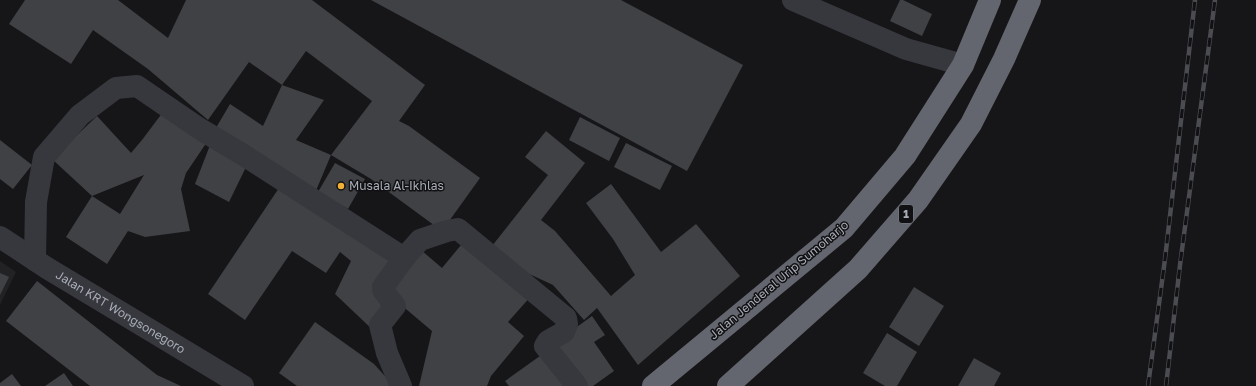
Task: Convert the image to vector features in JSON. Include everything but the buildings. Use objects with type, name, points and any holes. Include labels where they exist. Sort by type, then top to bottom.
[{"type":"highway","name":"Jalan Jenderal Urip Sumoharjo","points":[[653,386],[844,228],[905,156],[963,65],[990,0]]},
{"type":"highway","name":"1","points":[[728,386],[858,269],[918,200],[971,124],[1004,59],[1030,0]]},
{"type":"street","points":[[792,0],[906,49],[963,65]]},
{"type":"street","points":[[35,260],[36,202],[44,157],[80,115],[116,88],[137,86],[404,258]]},
{"type":"street","points":[[401,386],[387,353],[380,326],[395,306],[383,290],[384,284],[420,240],[458,229],[566,318],[567,324],[564,332],[548,341],[545,346],[577,386]]},
{"type":"street","name":"Jalan KRT Wongsonegoro","points":[[0,237],[35,260],[243,386]]},
{"type":"shaded area","points":[[0,261],[16,272],[0,305]]},
{"type":"railway","points":[[1148,386],[1165,259],[1195,0]]},
{"type":"railway","points":[[1166,386],[1180,265],[1215,0]]},
{"type":"place","name":"Musala Al-Ikhlas","points":[[341,186]]}]
